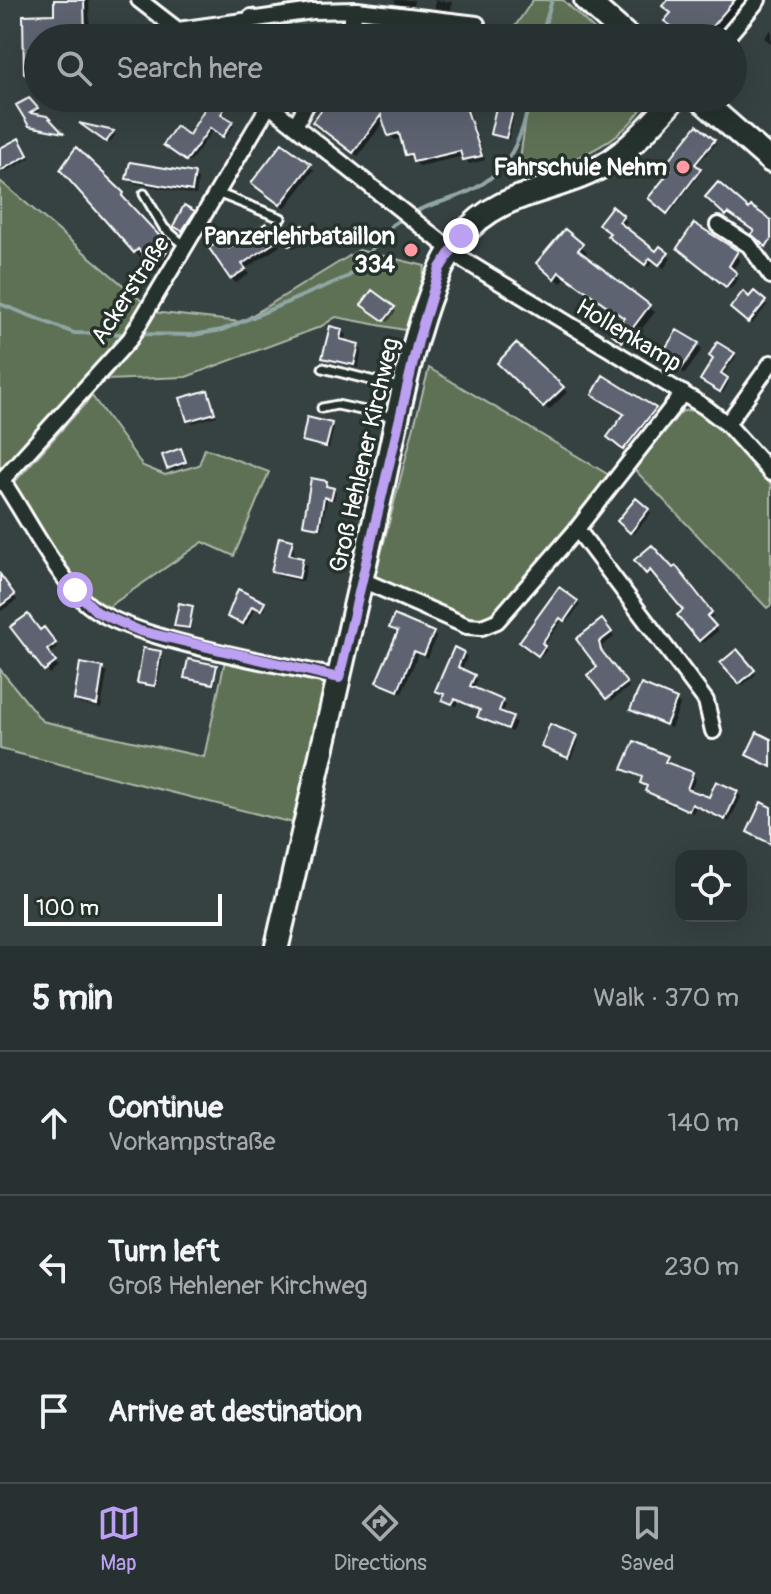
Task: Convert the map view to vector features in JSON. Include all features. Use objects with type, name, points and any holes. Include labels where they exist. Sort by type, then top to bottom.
[{"type":"main road","points":[[586,0],[613,24]]},
{"type":"main road","name":"Groß Hehlener Kirchweg","points":[[277,946],[405,388],[433,287],[451,250],[493,208],[513,197],[590,173],[613,159],[661,112]]},
{"type":"main road","points":[[715,112],[771,161]]},
{"type":"street","points":[[139,0],[170,24]]},
{"type":"street","points":[[738,24],[758,0]]},
{"type":"street","points":[[223,24],[251,17],[359,5],[477,24]]},
{"type":"street","points":[[350,24],[359,5]]},
{"type":"street","points":[[248,24],[251,17]]},
{"type":"street","name":"Ackerstraße","points":[[260,112],[217,193],[130,339],[2,480],[66,578],[97,612],[140,631],[339,678]]},
{"type":"street","name":"Hollenkamp","points":[[278,112],[451,250],[683,393],[727,424],[771,473]]},
{"type":"street","points":[[295,126],[302,112]]},
{"type":"street","points":[[718,225],[749,245],[771,276]]},
{"type":"street","points":[[727,424],[771,363]]},
{"type":"street","points":[[362,580],[467,626],[482,627],[509,611],[683,393]]},
{"type":"street","points":[[577,529],[706,701],[713,731]]},
{"type":"lane","points":[[217,193],[281,218]]},
{"type":"lane","points":[[144,194],[164,228],[185,246]]},
{"type":"lane","points":[[323,368],[405,388]]},
{"type":"lane","points":[[322,408],[337,405],[398,418]]},
{"type":"green space","points":[[533,0],[563,0],[588,24],[517,24]]},
{"type":"green space","points":[[527,112],[639,112],[624,129],[591,151],[517,178]]},
{"type":"green space","points":[[0,181],[143,302],[124,335],[0,473]]},
{"type":"green space","points":[[359,250],[425,266],[410,331],[336,317],[320,327],[186,377],[106,380],[140,339],[153,312],[241,322]]},
{"type":"green space","points":[[429,368],[609,475],[502,606],[482,619],[455,616],[375,577]]},
{"type":"green space","points":[[92,396],[143,466],[165,475],[199,465],[205,448],[269,472],[234,556],[203,542],[101,612],[83,596],[12,485]]},
{"type":"green space","points":[[681,412],[699,412],[744,448],[771,485],[771,605],[767,608],[634,469]]},
{"type":"green space","points":[[226,656],[330,679],[297,824],[0,749],[0,669],[42,721],[204,757]]},
{"type":"building","points":[[54,0],[84,0],[85,24],[24,24],[24,74],[23,15],[54,14]]},
{"type":"building","points":[[667,0],[735,0],[714,24],[668,24],[664,21],[671,13],[662,6]]},
{"type":"building","points":[[24,101],[24,112],[47,116],[63,133],[29,126],[16,105]]},
{"type":"building","points":[[203,112],[222,112],[233,121],[223,137],[210,128],[186,161],[163,145],[176,126],[189,135]]},
{"type":"building","points":[[320,112],[468,112],[482,156],[463,160],[460,151],[413,162],[411,154],[405,155],[399,133],[388,136],[381,115],[353,153],[312,122]]},
{"type":"building","points":[[495,112],[513,112],[506,138],[490,134]]},
{"type":"building","points":[[79,123],[114,131],[106,142]]},
{"type":"building","points":[[697,125],[715,140],[695,164],[701,169],[667,214],[648,198],[671,170],[665,165]]},
{"type":"building","points":[[19,138],[28,155],[0,171],[0,148]]},
{"type":"building","points":[[282,143],[311,164],[280,205],[251,183]]},
{"type":"building","points":[[76,147],[124,193],[122,196],[170,247],[155,267],[138,249],[134,253],[60,170]]},
{"type":"building","points":[[130,162],[195,173],[192,191],[126,179]]},
{"type":"building","points":[[718,182],[749,209],[751,206],[771,220],[771,239],[766,247],[751,234],[754,231],[728,213],[726,216],[705,197]]},
{"type":"building","points":[[184,205],[195,211],[182,231],[173,226]]},
{"type":"building","points":[[612,206],[624,216],[619,222],[656,251],[660,246],[669,253],[659,265],[650,258],[645,265],[607,236],[610,233],[598,224]]},
{"type":"building","points":[[266,223],[277,241],[242,264],[246,269],[230,279],[209,248],[223,239],[229,248]]},
{"type":"building","points":[[694,223],[738,251],[729,266],[737,273],[726,287],[677,248]]},
{"type":"building","points":[[303,225],[308,238],[289,246],[283,233]]},
{"type":"building","points":[[565,229],[583,244],[578,250],[650,305],[622,342],[612,334],[624,318],[559,272],[554,279],[536,263]]},
{"type":"building","points":[[372,290],[395,307],[384,321],[361,305]]},
{"type":"building","points":[[743,291],[749,297],[754,291],[766,301],[748,323],[730,308]]},
{"type":"building","points":[[330,326],[342,329],[340,339],[359,344],[354,365],[322,358]]},
{"type":"building","points":[[677,330],[699,343],[680,371],[659,358]]},
{"type":"building","points":[[717,342],[735,353],[721,373],[728,378],[720,392],[700,380],[713,359],[709,356]]},
{"type":"building","points":[[516,343],[564,387],[543,407],[497,363]]},
{"type":"building","points":[[603,375],[656,408],[623,450],[607,437],[624,414],[592,395]]},
{"type":"building","points":[[208,390],[215,413],[187,421],[180,398]]},
{"type":"building","points":[[307,417],[332,423],[326,447],[302,441]]},
{"type":"building","points":[[181,448],[186,462],[167,469],[162,455]]},
{"type":"building","points":[[311,478],[327,481],[326,486],[334,488],[331,499],[324,497],[319,528],[303,525]]},
{"type":"building","points":[[636,498],[649,509],[630,533],[617,521]]},
{"type":"building","points":[[279,537],[293,540],[289,555],[303,558],[299,578],[271,572]]},
{"type":"building","points":[[652,545],[673,568],[676,566],[712,612],[707,616],[716,626],[699,641],[677,615],[683,610],[650,570],[646,574],[634,560]]},
{"type":"building","points":[[0,574],[15,595],[0,606]]},
{"type":"building","points":[[559,587],[578,601],[564,621],[560,618],[542,643],[545,646],[538,656],[519,642]]},
{"type":"building","points":[[238,589],[265,602],[261,610],[252,606],[243,624],[227,617]]},
{"type":"building","points":[[179,603],[193,606],[189,628],[174,626]]},
{"type":"building","points":[[28,614],[40,630],[44,627],[56,643],[47,650],[56,662],[44,671],[10,627]]},
{"type":"building","points":[[394,615],[434,632],[424,655],[414,651],[398,691],[376,682],[398,631],[389,628]]},
{"type":"building","points":[[602,619],[612,632],[599,642],[601,650],[627,683],[606,699],[587,675],[597,667],[576,639]]},
{"type":"building","points":[[454,647],[464,652],[458,667],[475,675],[470,686],[503,700],[499,711],[513,716],[508,729],[477,717],[480,710],[455,699],[452,704],[442,700],[444,694],[435,691]]},
{"type":"building","points":[[143,648],[161,651],[155,686],[137,683]]},
{"type":"building","points":[[737,649],[755,670],[739,684],[720,663]]},
{"type":"building","points":[[188,659],[217,665],[213,684],[184,678]]},
{"type":"building","points":[[80,663],[103,667],[97,705],[74,700]]},
{"type":"building","points":[[641,684],[677,699],[666,725],[630,710]]},
{"type":"building","points":[[550,724],[577,735],[568,758],[541,747]]},
{"type":"building","points":[[757,732],[771,739],[771,767],[746,755]]},
{"type":"building","points":[[634,741],[668,756],[665,762],[693,772],[687,789],[709,797],[716,781],[738,791],[725,820],[692,804],[689,811],[645,791],[647,786],[640,783],[642,777],[622,769]]},
{"type":"building","points":[[761,802],[771,807],[771,844],[747,832]]},
{"type":"waterway","points":[[545,24],[552,0]]},
{"type":"waterway","points":[[411,214],[470,191],[495,174],[512,152],[526,112]]},
{"type":"waterway","points":[[137,334],[193,335],[222,330],[349,276],[392,225],[403,218]]},
{"type":"waterway","points":[[0,304],[74,333],[128,334]]},
{"type":"place","name":"Fahrschule Nehm","points":[[683,167]]},
{"type":"place","name":"Panzerlehrbataillon 334","points":[[411,250]]},
{"type":"route","points":[[75,590],[97,612],[140,631],[339,678],[418,341],[440,268],[461,236]]}]
